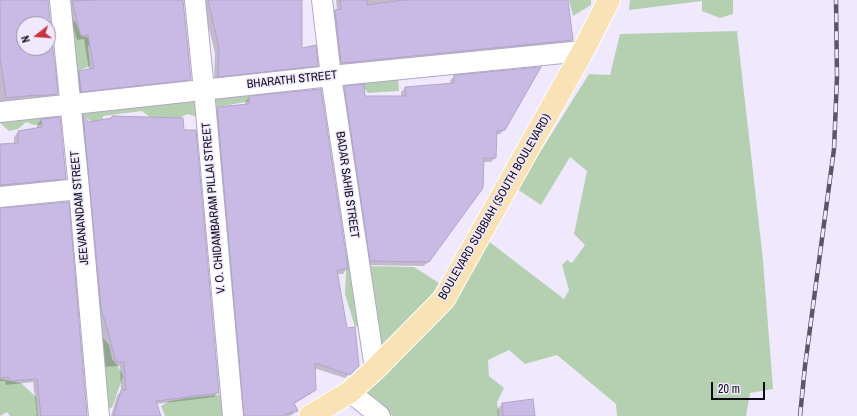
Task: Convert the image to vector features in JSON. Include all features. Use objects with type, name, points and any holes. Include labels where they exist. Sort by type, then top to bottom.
[{"type":"main road","name":"BOULEVARD SUBBIAH (SOUTH BOULEVARD)","points":[[310,416],[350,392],[375,369],[444,299],[583,51],[608,0]]},
{"type":"street","name":"JEEVANANDAM STREET","points":[[60,0],[79,189],[99,416]]},
{"type":"street","name":"V. O. CHIDAMBARAM PILLAI STREET","points":[[195,0],[233,416]]},
{"type":"street","name":"BADAR SAHIB STREET","points":[[322,0],[331,76],[375,369]]},
{"type":"street","name":"BHARATHI STREET","points":[[0,112],[331,76],[583,51]]},
{"type":"street","points":[[0,197],[79,189]]},
{"type":"street","points":[[350,392],[380,416]]},
{"type":"green space","points":[[569,0],[591,0],[591,5],[573,16]]},
{"type":"green space","points":[[630,0],[733,0],[733,14],[720,18],[702,11],[702,1],[629,10]]},
{"type":"green space","points":[[75,21],[81,36],[92,38],[88,47],[90,66],[81,70],[81,94],[71,103],[62,23]]},
{"type":"green space","points":[[737,31],[763,260],[773,389],[750,393],[746,416],[617,416],[616,404],[557,355],[525,364],[509,350],[488,360],[489,376],[504,388],[497,402],[499,416],[393,416],[357,391],[483,237],[564,299],[569,290],[562,265],[567,260],[572,263],[585,245],[574,234],[587,171],[570,157],[541,205],[517,189],[589,74],[610,75],[620,34]]},
{"type":"green space","points":[[398,75],[399,91],[368,93],[364,88],[356,88],[363,76]]},
{"type":"green space","points":[[276,82],[284,95],[217,107],[211,92]]},
{"type":"green space","points":[[186,95],[199,97],[203,112],[198,117],[187,114],[169,124],[155,121],[142,111],[103,116],[101,129],[83,115],[87,143],[78,150],[81,149],[91,157],[95,185],[90,189],[88,195],[81,199],[76,151],[75,107]]},
{"type":"green space","points":[[52,113],[49,124],[34,125],[26,122],[18,129],[9,131],[0,123],[3,114]]},
{"type":"green space","points":[[347,249],[365,325],[355,327],[345,294]]},
{"type":"green space","points":[[365,266],[414,267],[439,283],[418,317],[380,352]]},
{"type":"green space","points":[[99,333],[109,345],[112,359],[118,366],[123,376],[112,408],[101,406]]},
{"type":"green space","points":[[0,379],[21,383],[36,397],[38,416],[10,416],[7,412],[0,416]]},
{"type":"green space","points":[[226,394],[228,416],[165,416],[161,406],[170,401]]},
{"type":"building","points":[[0,0],[48,0],[50,16],[16,16],[16,56],[53,56],[58,94],[6,98],[0,57]]},
{"type":"building","points":[[183,0],[191,80],[81,92],[79,71],[94,68],[88,35],[81,36],[72,1]]},
{"type":"building","points":[[208,0],[302,0],[302,48],[316,45],[318,66],[218,77],[219,48]]},
{"type":"building","points":[[340,0],[367,0],[367,5],[404,0],[568,0],[573,40],[341,63],[335,10],[341,9]]},
{"type":"building","points":[[541,67],[505,130],[497,131],[496,158],[484,158],[483,188],[429,262],[370,261],[344,86],[364,84],[365,96],[406,96],[405,87],[454,83],[454,75]]},
{"type":"building","points":[[321,89],[348,268],[337,270],[347,328],[355,327],[359,366],[350,375],[315,363],[316,390],[294,403],[298,411],[286,414],[285,416],[244,416],[217,107],[249,104],[249,96]]},
{"type":"building","points":[[83,115],[89,122],[112,118],[112,116],[183,118],[184,130],[196,130],[219,393],[156,401],[161,416],[114,416],[121,390],[126,390],[124,362],[116,362],[101,307]]},
{"type":"building","points":[[60,117],[66,179],[0,185],[0,144],[18,143],[18,131],[42,127],[41,119]]},
{"type":"building","points":[[69,202],[87,416],[41,416],[37,379],[10,381],[9,377],[0,378],[0,208]]},
{"type":"building","points":[[533,399],[535,416],[503,416],[502,403]]},
{"type":"railway","points":[[800,416],[805,366],[834,149],[837,77],[836,0]]}]
